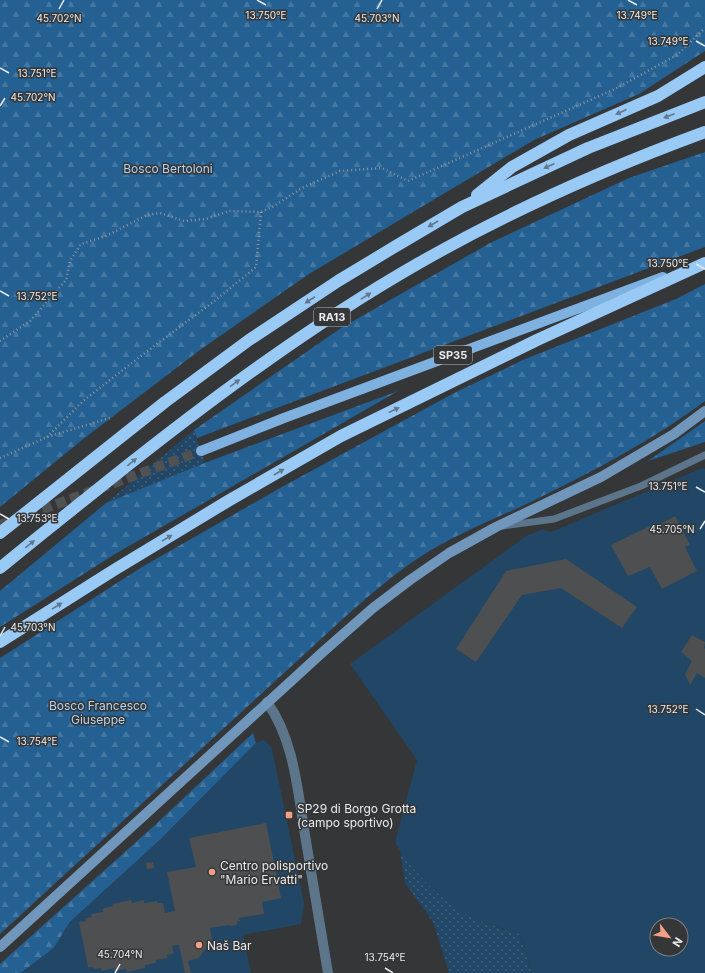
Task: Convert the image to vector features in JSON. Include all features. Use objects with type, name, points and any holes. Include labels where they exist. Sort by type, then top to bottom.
[{"type":"highway","points":[[462,207],[512,166],[569,135],[658,96],[705,67]]},
{"type":"highway","points":[[0,533],[165,402],[249,340],[338,281],[462,207],[588,148],[705,102]]},
{"type":"highway","name":"RA13","points":[[0,568],[183,421],[271,356],[419,263],[480,230],[582,182],[649,153],[705,132]]},
{"type":"highway","points":[[0,642],[120,566],[228,501],[341,436],[537,340],[705,262]]},
{"type":"main road","name":"SP35","points":[[201,451],[284,418],[705,262]]},
{"type":"main road","points":[[0,947],[267,702],[380,604],[449,553],[496,527],[601,477],[674,434],[705,411]]},
{"type":"street","points":[[267,702],[283,730],[293,766],[328,973]]},
{"type":"lane","points":[[496,527],[554,519],[641,486],[705,455]]},
{"type":"path","points":[[0,341],[30,321],[66,280],[70,261],[81,244],[106,236],[147,215],[160,213],[184,221],[206,219],[229,211],[261,212],[274,206],[302,188],[340,171],[382,168],[408,181],[615,90],[677,55],[705,28]]},
{"type":"path","points":[[47,436],[83,401],[217,299],[256,267],[261,212]]},
{"type":"path","points":[[0,458],[47,436],[110,418]]},
{"type":"shaded area","points":[[194,430],[205,463],[106,503]]},
{"type":"shaded area","points":[[702,468],[705,469],[705,973],[532,973],[520,934],[473,918],[451,904],[418,874],[395,842],[417,760],[350,664],[526,536],[543,529],[551,532]]},
{"type":"shaded area","name":"Centro polisportivo \"Mario Ervatti\"","points":[[263,740],[267,742],[272,749],[304,903],[301,924],[243,935],[251,973],[21,973],[54,948],[70,922],[160,840],[256,743]]},
{"type":"shaded area","points":[[400,851],[428,884],[453,905],[483,922],[520,934],[532,973],[449,973],[433,922],[405,883]]},
{"type":"green space","name":"Bosco Bertoloni","points":[[0,0],[705,0],[705,51],[639,94],[534,140],[309,274],[200,350],[82,440],[0,507]]},
{"type":"green space","points":[[705,152],[705,247],[197,438],[194,430],[341,328],[490,243],[629,178]]},
{"type":"green space","name":"Bosco Francesco Giuseppe","points":[[705,284],[705,401],[660,432],[614,459],[518,508],[444,543],[401,570],[346,616],[0,934],[0,658],[142,567],[280,488],[454,393],[525,359],[676,299]]},
{"type":"green space","points":[[398,391],[115,554],[0,627],[0,591],[106,503],[207,462]]},
{"type":"green space","points":[[705,421],[705,442],[648,461]]},
{"type":"green space","points":[[253,733],[256,743],[160,840],[70,922],[54,948],[21,973],[0,973],[0,964],[156,824]]},
{"type":"building","points":[[675,516],[690,545],[685,547],[697,571],[662,589],[650,567],[628,576],[611,545],[650,526],[651,529]]},
{"type":"building","points":[[566,559],[637,607],[622,628],[561,588],[522,595],[476,662],[456,649],[506,571]]},
{"type":"building","points":[[692,635],[705,642],[705,678],[697,673],[690,685],[685,674],[692,661],[681,652]]},
{"type":"building","points":[[266,823],[281,898],[262,902],[264,914],[239,918],[240,921],[237,921],[237,925],[210,928],[212,939],[199,958],[188,961],[191,973],[185,973],[179,945],[172,946],[174,953],[167,955],[168,958],[156,960],[156,963],[145,965],[145,968],[127,972],[126,969],[114,971],[114,968],[102,971],[100,968],[95,969],[88,967],[79,922],[86,921],[85,918],[92,917],[91,914],[103,912],[102,909],[113,906],[112,904],[131,900],[132,903],[144,900],[144,903],[157,901],[157,903],[163,903],[165,913],[175,911],[167,872],[196,867],[189,838]]},
{"type":"building","points":[[153,862],[154,868],[147,869],[146,863]]},
{"type":"tunnel","points":[[0,525],[201,451]]},
{"type":"place","name":"SP29 di Borgo Grotta (campo sportivo)","points":[[289,815]]},
{"type":"place","name":"Centro polisportivo \"Mario Ervatti\"","points":[[212,872]]},
{"type":"place","name":"Naš Bar","points":[[199,945]]}]
